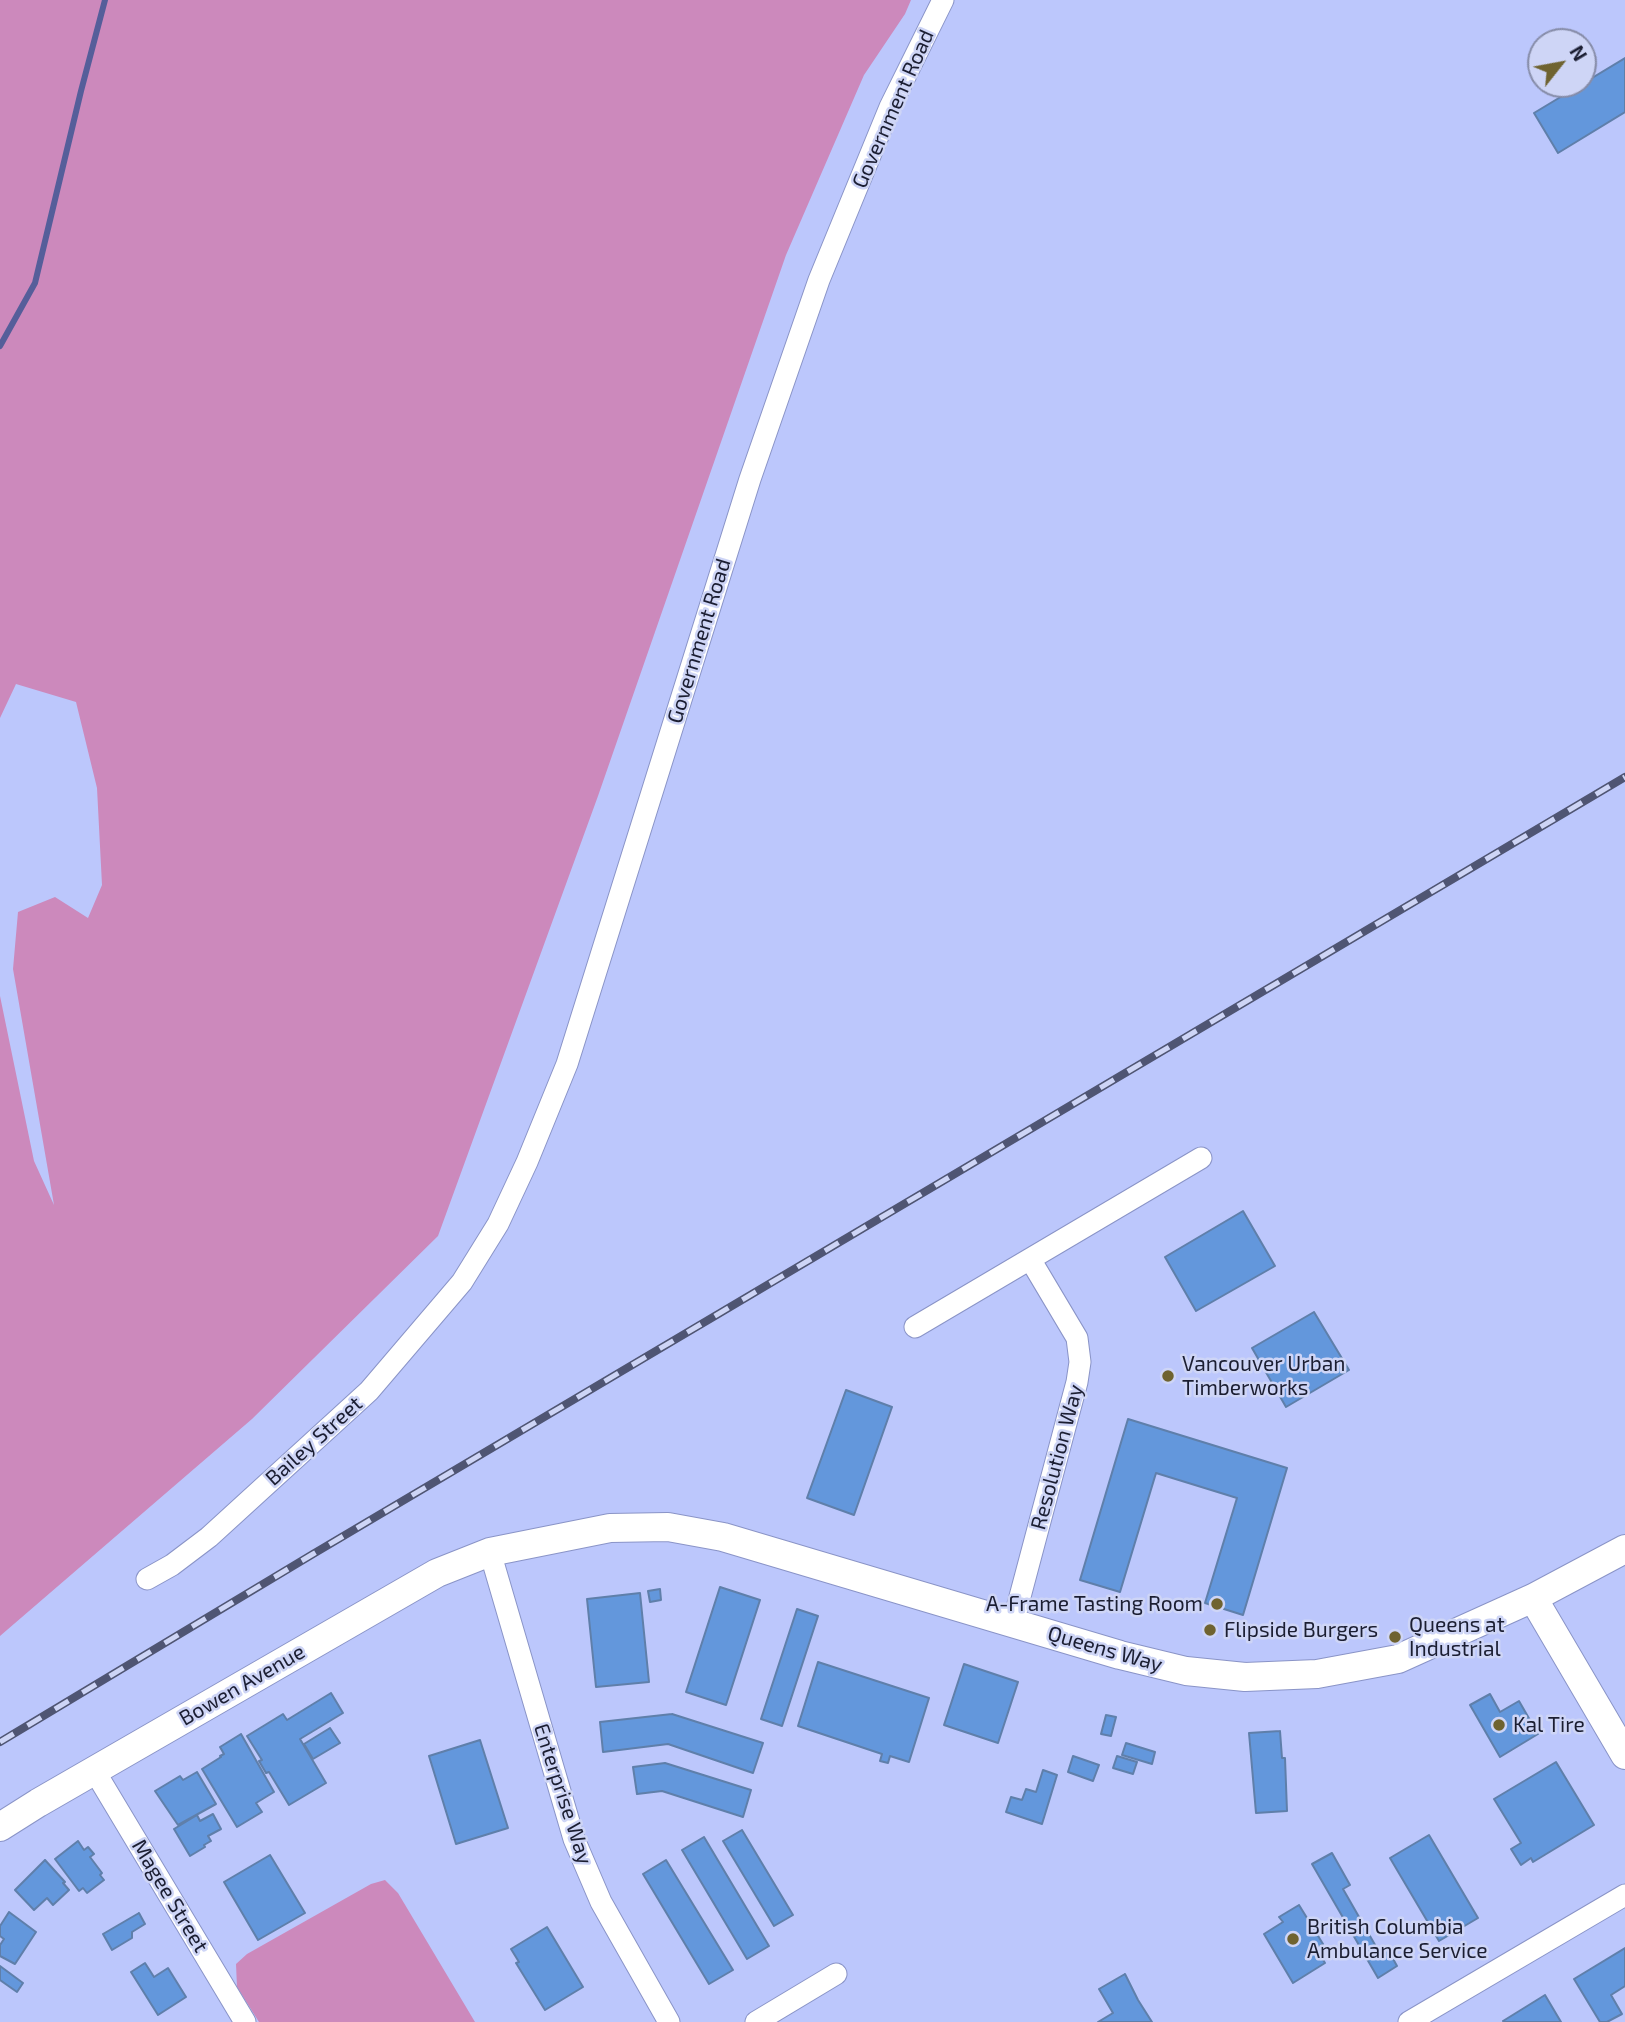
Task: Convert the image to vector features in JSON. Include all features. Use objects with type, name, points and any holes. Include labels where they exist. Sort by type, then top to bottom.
[{"type":"street","name":"Government Road","points":[[462,1282],[498,1224],[567,1064],[750,479],[819,280],[890,107],[943,0]]},
{"type":"street","points":[[915,1327],[1201,1158]]},
{"type":"street","name":"Resolution Way","points":[[1013,1623],[1080,1362],[1077,1338],[1030,1259]]},
{"type":"street","name":"Bailey Street","points":[[147,1579],[172,1565],[209,1537],[369,1391],[462,1282]]},
{"type":"street","name":"Queens Way","points":[[490,1552],[610,1528],[668,1527],[723,1537],[1120,1655],[1186,1671],[1276,1677],[1317,1674],[1398,1659],[1533,1598],[1625,1549]]},
{"type":"street","name":"Bowen Avenue","points":[[0,1827],[437,1573],[490,1552]]},
{"type":"street","name":"Enterprise Way","points":[[490,1552],[574,1839],[601,1902],[669,2022]]},
{"type":"street","points":[[1533,1598],[1625,1755]]},
{"type":"street","name":"Magee Street","points":[[94,1770],[242,2021]]},
{"type":"street","points":[[1409,2022],[1625,1895]]},
{"type":"street","points":[[756,2022],[836,1974]]},
{"type":"shaded area","points":[[0,0],[911,0],[905,14],[864,75],[786,255],[598,796],[438,1236],[252,1419],[0,1636],[0,996],[34,1161],[54,1205],[13,969],[18,912],[55,897],[88,918],[102,885],[97,788],[76,702],[16,684],[0,718]]},
{"type":"shaded area","points":[[385,1880],[398,1893],[475,2022],[259,2022],[237,1987],[236,1964],[247,1954],[371,1884]]},
{"type":"building","points":[[1625,58],[1625,112],[1558,153],[1534,113],[1559,98],[1597,98],[1597,75]]},
{"type":"building","points":[[1243,1211],[1275,1266],[1196,1311],[1165,1257]]},
{"type":"building","points":[[1314,1312],[1349,1370],[1286,1407],[1252,1348]]},
{"type":"building","points":[[846,1390],[892,1407],[854,1515],[807,1498]]},
{"type":"building","points":[[1128,1419],[1287,1468],[1243,1615],[1205,1603],[1237,1498],[1156,1473],[1120,1592],[1080,1580]]},
{"type":"building","points":[[720,1587],[760,1600],[726,1705],[686,1692]]},
{"type":"building","points":[[660,1589],[661,1600],[650,1602],[648,1591]]},
{"type":"building","points":[[640,1593],[649,1682],[596,1687],[587,1599]]},
{"type":"building","points":[[797,1609],[818,1616],[782,1726],[761,1719]]},
{"type":"building","points":[[818,1662],[929,1698],[909,1762],[890,1756],[888,1763],[880,1761],[882,1754],[798,1726]]},
{"type":"building","points":[[964,1664],[1018,1682],[998,1743],[944,1725]]},
{"type":"building","points":[[331,1693],[343,1713],[300,1739],[326,1783],[289,1805],[269,1772],[266,1773],[259,1761],[262,1760],[247,1736],[283,1714],[287,1720]]},
{"type":"building","points":[[1490,1694],[1500,1712],[1519,1701],[1538,1734],[1500,1757],[1470,1705]]},
{"type":"building","points":[[672,1714],[763,1743],[753,1773],[668,1744],[603,1752],[600,1722]]},
{"type":"building","points":[[1106,1715],[1116,1717],[1111,1736],[1101,1734]]},
{"type":"building","points":[[330,1728],[340,1743],[313,1759],[304,1744]]},
{"type":"building","points":[[1280,1731],[1282,1758],[1285,1758],[1287,1811],[1256,1813],[1249,1733]]},
{"type":"building","points":[[241,1734],[274,1792],[256,1803],[262,1812],[237,1827],[202,1769],[224,1754],[220,1747]]},
{"type":"building","points":[[480,1740],[508,1828],[456,1844],[429,1756]]},
{"type":"building","points":[[1126,1743],[1155,1752],[1152,1764],[1122,1755]]},
{"type":"building","points":[[1073,1756],[1099,1765],[1093,1781],[1068,1772]]},
{"type":"building","points":[[1117,1756],[1137,1762],[1133,1774],[1113,1768]]},
{"type":"building","points":[[1556,1762],[1594,1825],[1533,1862],[1531,1858],[1521,1865],[1511,1849],[1521,1843],[1494,1799]]},
{"type":"building","points":[[665,1763],[751,1790],[743,1817],[662,1791],[637,1794],[633,1767]]},
{"type":"building","points":[[1043,1770],[1057,1775],[1042,1824],[1006,1812],[1011,1797],[1022,1800],[1026,1789],[1036,1792]]},
{"type":"building","points":[[197,1772],[216,1804],[178,1825],[155,1791],[180,1776],[183,1780]]},
{"type":"building","points":[[213,1814],[221,1829],[208,1836],[211,1841],[190,1856],[174,1829],[197,1815],[200,1821]]},
{"type":"building","points":[[742,1830],[793,1915],[774,1926],[723,1841]]},
{"type":"building","points":[[1429,1835],[1478,1918],[1439,1941],[1390,1858]]},
{"type":"building","points":[[704,1837],[769,1946],[747,1959],[682,1850]]},
{"type":"building","points":[[78,1841],[84,1850],[88,1847],[94,1854],[90,1857],[104,1880],[87,1893],[83,1888],[79,1891],[55,1859]]},
{"type":"building","points":[[1332,1853],[1350,1885],[1343,1889],[1378,1950],[1386,1946],[1397,1966],[1378,1978],[1312,1864]]},
{"type":"building","points":[[270,1855],[305,1913],[258,1940],[224,1882]]},
{"type":"building","points":[[45,1860],[69,1890],[53,1905],[47,1898],[34,1910],[15,1890]]},
{"type":"building","points":[[666,1860],[733,1970],[709,1984],[643,1874]]},
{"type":"building","name":"British Columbia Ambulance Service","points":[[1299,1905],[1323,1944],[1316,1948],[1325,1963],[1293,1983],[1264,1934],[1283,1922],[1279,1917]]},
{"type":"building","points":[[9,1912],[36,1932],[15,1964],[0,1956],[0,1945],[4,1939],[0,1936],[0,1926]]},
{"type":"building","points":[[139,1913],[145,1924],[132,1932],[132,1938],[112,1950],[103,1934]]},
{"type":"building","points":[[547,1927],[583,1987],[545,2010],[516,1963],[519,1962],[511,1949]]},
{"type":"building","points":[[1625,1948],[1625,1986],[1611,1995],[1622,2014],[1607,2022],[1600,2022],[1574,1979]]},
{"type":"building","points":[[145,1963],[154,1977],[168,1968],[186,1997],[158,2015],[131,1972]]},
{"type":"building","points":[[0,1966],[23,1983],[17,1992],[0,1980]]},
{"type":"building","points":[[1125,1974],[1152,2022],[1098,2022],[1113,2013],[1099,1989]]},
{"type":"building","points":[[1545,1995],[1561,2022],[1503,2021]]},
{"type":"waterway","points":[[0,346],[35,283],[105,0]]},
{"type":"railway","points":[[0,1742],[1625,777]]},
{"type":"place","name":"Vancouver Urban Timberworks","points":[[1168,1376]]},
{"type":"place","name":"A-Frame Tasting Room","points":[[1217,1604]]},
{"type":"place","name":"Flipside Burgers","points":[[1210,1630]]},
{"type":"place","name":"Queens at Industrial","points":[[1395,1637]]},
{"type":"place","name":"Kal Tire","points":[[1499,1725]]},
{"type":"place","name":"British Columbia Ambulance Service","points":[[1293,1939]]}]
